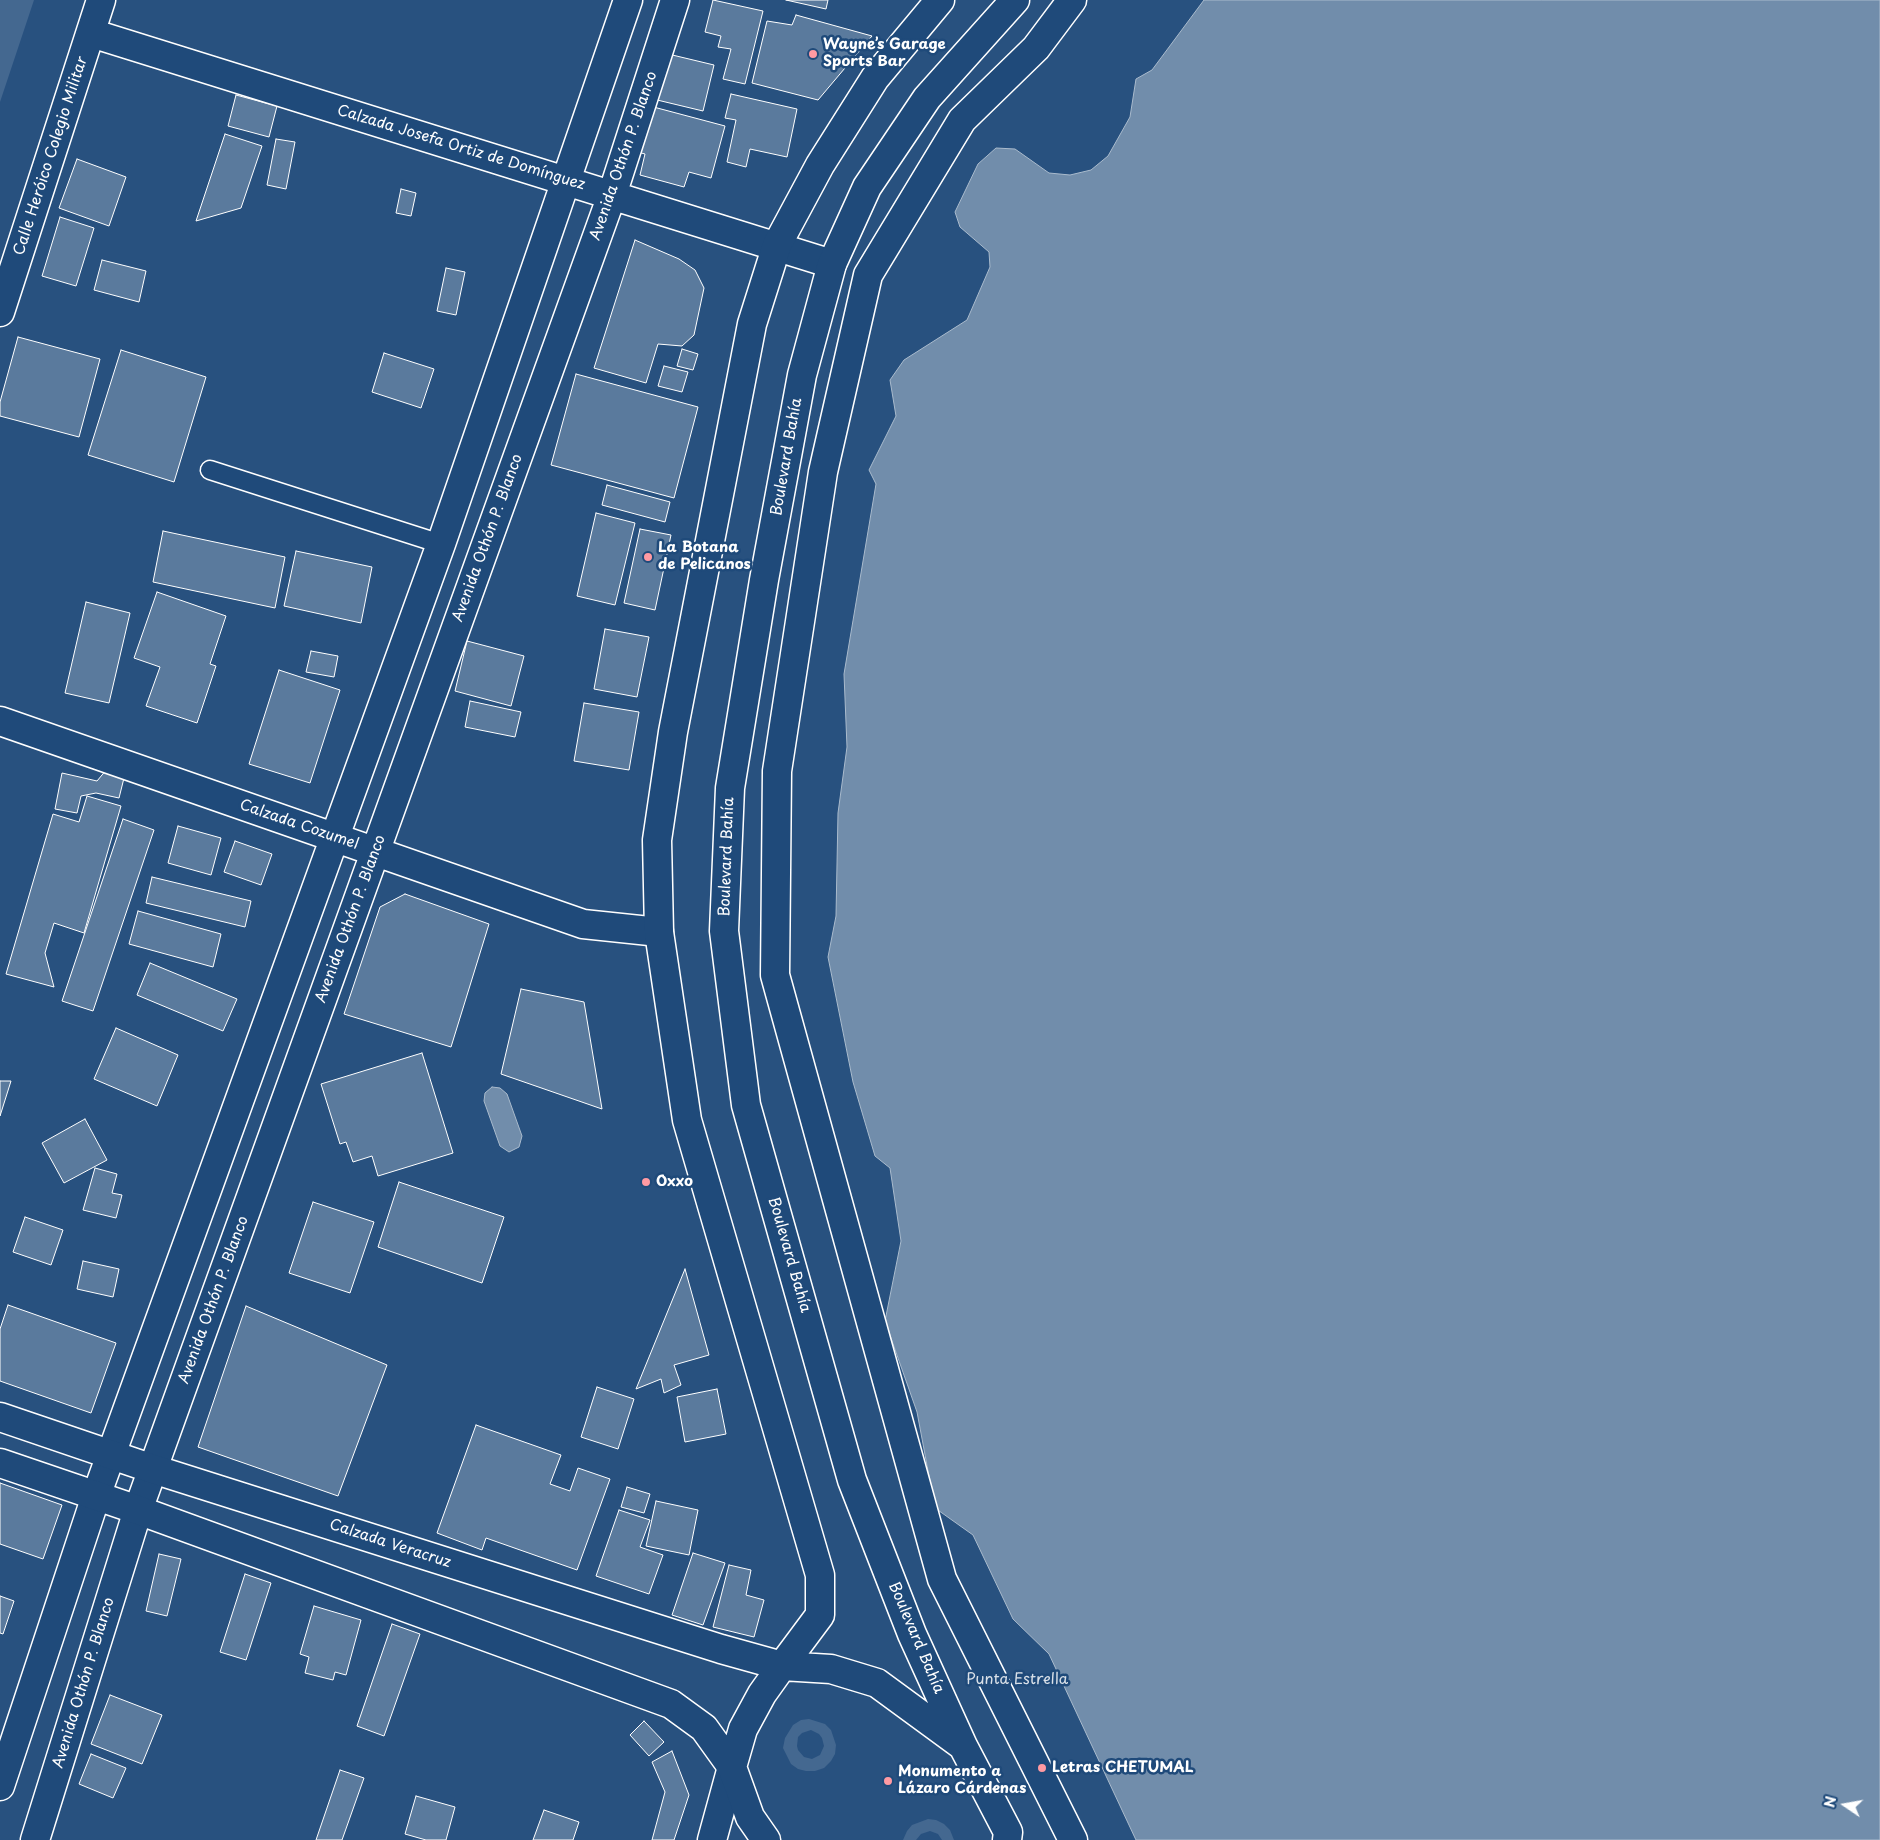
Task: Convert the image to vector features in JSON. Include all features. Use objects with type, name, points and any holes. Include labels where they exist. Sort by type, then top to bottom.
[{"type":"street","name":"Calle Heróico Colegio Militar","points":[[0,312],[101,0]]},
{"type":"street","points":[[0,1786],[96,1496],[441,544],[628,0]]},
{"type":"street","name":"Avenida Othón P. Blanco","points":[[35,1840],[138,1510],[612,195],[675,0]]},
{"type":"street","points":[[712,1840],[743,1729],[762,1694],[820,1615],[820,1575],[687,1120],[659,932],[657,840],[673,732],[752,324],[776,246],[820,165],[875,78],[940,0]]},
{"type":"street","name":"Boulevard Bahía","points":[[1009,1837],[963,1746],[912,1634],[852,1480],[746,1105],[724,931],[731,778],[764,580],[802,375],[832,264],[868,187],[926,98],[1015,0]]},
{"type":"street","points":[[1072,0],[1036,48],[962,120],[868,275],[824,472],[776,771],[775,975],[942,1579],[1073,1840]]},
{"type":"street","name":"Calzada Josefa Ortiz de Domínguez","points":[[90,33],[832,264]]},
{"type":"street","points":[[441,544],[481,558]]},
{"type":"street","name":"Calzada Cozumel","points":[[0,721],[583,924],[659,932]]},
{"type":"street","name":"Calzada Veracruz","points":[[0,1417],[153,1469],[721,1649],[782,1666],[831,1670],[877,1683],[963,1746]]},
{"type":"street","points":[[0,1463],[138,1510],[671,1704],[704,1728],[732,1767],[750,1817],[766,1840]]},
{"type":"lane","points":[[210,470],[441,544]]},
{"type":"shaded area","points":[[0,0],[34,0],[0,102]]},
{"type":"shaded area","points":[[1204,0],[1880,0],[1880,1840],[1136,1840],[1049,1654],[1013,1619],[973,1535],[935,1508],[917,1412],[885,1321],[901,1241],[890,1168],[875,1156],[853,1082],[828,957],[836,916],[838,813],[847,747],[844,674],[876,484],[869,470],[896,416],[890,380],[904,360],[967,320],[990,267],[989,252],[960,227],[955,212],[978,164],[996,148],[1015,149],[1049,173],[1070,175],[1091,170],[1108,156],[1130,117],[1136,79],[1152,70]]},
{"type":"shaded area","points":[[492,1087],[500,1088],[507,1094],[522,1136],[519,1147],[509,1152],[500,1146],[484,1101],[485,1093]]},
{"type":"shaded area","points":[[809,1719],[825,1724],[831,1730],[836,1745],[835,1754],[824,1768],[815,1771],[798,1769],[791,1764],[783,1748],[785,1738],[793,1725],[801,1720]],"holes":[[[811,1730],[819,1734],[824,1746],[820,1755],[812,1759],[804,1757],[798,1750],[798,1737],[802,1733]]]},
{"type":"shaded area","points":[[928,1819],[944,1824],[950,1830],[954,1840],[942,1840],[938,1834],[930,1831],[921,1834],[916,1840],[903,1840],[912,1825]]},
{"type":"building","points":[[713,0],[763,11],[745,84],[723,79],[731,49],[718,47],[721,36],[705,32]]},
{"type":"building","points":[[786,0],[828,0],[826,9]]},
{"type":"building","points":[[796,15],[872,36],[818,100],[752,83],[767,21],[792,25]]},
{"type":"building","points":[[664,53],[714,65],[703,111],[653,99]]},
{"type":"building","points":[[731,94],[797,109],[787,157],[750,149],[746,167],[727,162],[736,120],[725,118]]},
{"type":"building","points":[[236,95],[277,106],[269,137],[228,126]]},
{"type":"building","points":[[646,105],[725,126],[711,178],[689,172],[684,187],[640,175],[645,154],[634,151]]},
{"type":"building","points":[[225,134],[262,146],[241,208],[196,221]]},
{"type":"building","points":[[276,139],[295,142],[286,189],[267,185]]},
{"type":"building","points":[[77,159],[126,177],[109,226],[59,208]]},
{"type":"building","points":[[401,189],[416,193],[411,216],[396,213]]},
{"type":"building","points":[[60,217],[94,228],[76,286],[42,276]]},
{"type":"building","points":[[635,240],[679,259],[695,270],[704,288],[694,335],[682,346],[658,344],[646,383],[594,368]]},
{"type":"building","points":[[102,260],[146,271],[139,302],[94,290]]},
{"type":"building","points":[[446,268],[465,272],[456,315],[437,311]]},
{"type":"building","points":[[18,337],[100,359],[79,437],[0,416],[0,402]]},
{"type":"building","points":[[682,349],[698,354],[693,370],[677,366]]},
{"type":"building","points":[[121,350],[206,377],[174,482],[88,455]]},
{"type":"building","points":[[384,353],[434,369],[421,408],[372,392]]},
{"type":"building","points":[[664,366],[688,372],[682,392],[658,386]]},
{"type":"building","points":[[576,374],[698,407],[674,498],[551,465]]},
{"type":"building","points":[[607,485],[670,502],[665,522],[602,505]]},
{"type":"building","points":[[596,513],[635,523],[615,605],[577,596]]},
{"type":"building","points":[[640,529],[671,535],[655,610],[624,603]]},
{"type":"building","points":[[163,531],[285,557],[275,608],[153,582]]},
{"type":"building","points":[[296,551],[372,567],[361,623],[284,606]]},
{"type":"building","points":[[157,592],[226,616],[210,664],[216,666],[197,723],[146,706],[160,667],[134,658]]},
{"type":"building","points":[[86,602],[130,613],[109,703],[65,693]]},
{"type":"building","points":[[605,629],[649,637],[637,697],[594,689]]},
{"type":"building","points":[[467,641],[524,656],[511,706],[455,691]]},
{"type":"building","points":[[311,651],[338,656],[334,677],[306,672]]},
{"type":"building","points":[[279,670],[340,690],[310,783],[249,764]]},
{"type":"building","points":[[470,701],[521,712],[515,737],[465,727]]},
{"type":"building","points":[[584,703],[639,712],[629,770],[574,761]]},
{"type":"building","points":[[107,769],[124,778],[119,798],[96,793],[81,796],[77,813],[55,809],[62,773],[97,781]]},
{"type":"building","points":[[87,796],[121,806],[84,933],[54,923],[45,953],[54,987],[6,974],[53,814],[79,822]]},
{"type":"building","points":[[123,819],[154,830],[93,1011],[62,1001]]},
{"type":"building","points":[[178,826],[221,838],[211,875],[168,863]]},
{"type":"building","points":[[235,841],[272,854],[261,885],[224,872]]},
{"type":"building","points":[[152,877],[251,901],[245,927],[146,903]]},
{"type":"building","points":[[405,894],[489,924],[451,1047],[344,1014],[380,907]]},
{"type":"building","points":[[138,911],[221,934],[213,967],[129,944]]},
{"type":"building","points":[[150,963],[237,999],[223,1031],[137,995]]},
{"type":"building","points":[[521,989],[584,1002],[602,1109],[501,1074]]},
{"type":"building","points":[[116,1028],[178,1055],[157,1106],[94,1079]]},
{"type":"building","points":[[422,1053],[453,1153],[378,1176],[372,1156],[353,1162],[346,1142],[340,1144],[321,1084]]},
{"type":"building","points":[[0,1081],[11,1081],[0,1116]]},
{"type":"building","points":[[85,1119],[107,1160],[64,1183],[42,1143]]},
{"type":"building","points":[[95,1168],[117,1174],[112,1193],[122,1195],[116,1218],[83,1210]]},
{"type":"building","points":[[399,1182],[504,1217],[482,1283],[378,1247]]},
{"type":"building","points":[[313,1202],[374,1222],[350,1293],[289,1273]]},
{"type":"building","points":[[25,1217],[63,1230],[51,1265],[13,1252]]},
{"type":"building","points":[[83,1261],[119,1269],[113,1297],[77,1289]]},
{"type":"building","points":[[685,1269],[709,1355],[674,1365],[681,1385],[664,1393],[661,1379],[636,1389]]},
{"type":"building","points":[[8,1305],[116,1343],[91,1413],[0,1381],[0,1329]]},
{"type":"building","points":[[246,1306],[387,1365],[338,1496],[198,1447]]},
{"type":"building","points":[[597,1387],[634,1399],[618,1449],[581,1437]]},
{"type":"building","points":[[717,1389],[726,1434],[685,1442],[677,1397]]},
{"type":"building","points":[[476,1425],[561,1455],[550,1484],[570,1491],[578,1468],[610,1479],[577,1570],[486,1538],[482,1550],[437,1533]]},
{"type":"building","points":[[0,1483],[62,1505],[43,1559],[0,1544]]},
{"type":"building","points":[[627,1487],[650,1494],[644,1513],[621,1507]]},
{"type":"building","points":[[656,1501],[698,1510],[689,1555],[646,1546]]},
{"type":"building","points":[[619,1510],[650,1520],[640,1547],[663,1555],[649,1594],[596,1576]]},
{"type":"building","points":[[693,1553],[725,1563],[703,1625],[672,1615]]},
{"type":"building","points":[[159,1554],[181,1559],[167,1616],[146,1611]]},
{"type":"building","points":[[729,1565],[751,1570],[746,1595],[764,1600],[754,1637],[713,1627]]},
{"type":"building","points":[[245,1574],[271,1583],[246,1660],[220,1652]]},
{"type":"building","points":[[0,1596],[14,1601],[3,1634],[0,1633]]},
{"type":"building","points":[[314,1606],[361,1620],[346,1675],[335,1672],[333,1680],[305,1673],[309,1657],[300,1654]]},
{"type":"building","points":[[392,1624],[420,1634],[384,1736],[357,1726]]},
{"type":"building","points":[[110,1695],[162,1715],[142,1764],[91,1744]]},
{"type":"building","points":[[644,1721],[664,1742],[649,1756],[630,1735]]},
{"type":"building","points":[[672,1751],[689,1795],[674,1840],[652,1840],[665,1792],[652,1762]]},
{"type":"building","points":[[91,1754],[126,1768],[113,1798],[79,1784]]},
{"type":"building","points":[[340,1770],[364,1778],[342,1840],[316,1840]]},
{"type":"building","points":[[416,1796],[455,1807],[446,1840],[426,1840],[405,1834]]},
{"type":"building","points":[[544,1810],[579,1822],[573,1840],[533,1840]]},
{"type":"place","name":"Wayne’s Garage Sports Bar","points":[[813,54]]},
{"type":"place","name":"La Botana de Pelicanos","points":[[648,557]]},
{"type":"place","name":"Oxxo","points":[[646,1182]]},
{"type":"place","name":"Letras CHETUMAL","points":[[1042,1768]]},
{"type":"place","name":"Monumento a Lázaro Cárdenas","points":[[888,1781]]},
{"type":"park label","name":"Punta Estrella","points":[[1017,1680]]}]
